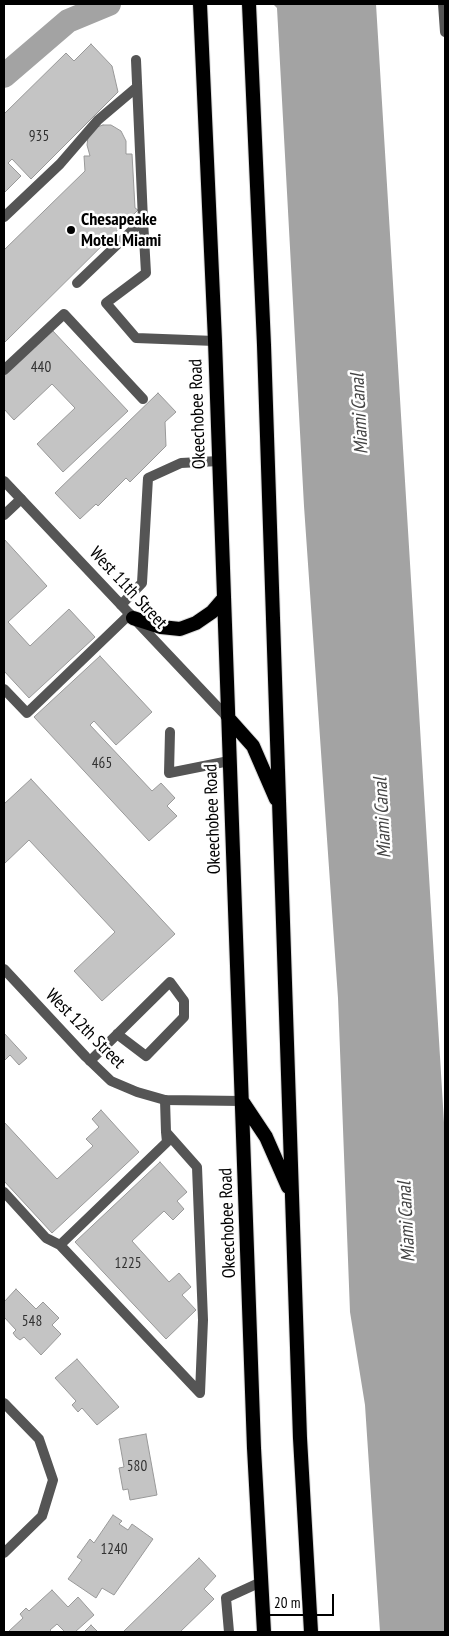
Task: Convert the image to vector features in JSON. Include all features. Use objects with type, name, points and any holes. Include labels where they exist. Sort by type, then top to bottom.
[{"type":"highway","name":"Okeechobee Road","points":[[200,4],[215,341],[254,1448],[264,1632]]},
{"type":"highway","points":[[249,4],[264,345],[300,1438],[310,1632]]},
{"type":"highway","points":[[132,616],[161,627],[180,629],[196,623],[212,612],[224,598]]},
{"type":"highway","points":[[228,718],[253,746],[279,807]]},
{"type":"highway","points":[[242,1101],[266,1136],[292,1194]]},
{"type":"street","points":[[443,4],[445,32]]},
{"type":"street","points":[[136,60],[146,273],[106,303],[136,338],[215,341]]},
{"type":"street","points":[[4,217],[60,164],[98,120],[137,88]]},
{"type":"street","points":[[77,283],[143,220]]},
{"type":"street","points":[[4,370],[64,314],[143,399]]},
{"type":"street","points":[[121,605],[142,583],[148,478],[181,463],[219,461]]},
{"type":"street","name":"West 11th Street","points":[[4,481],[228,718]]},
{"type":"street","points":[[4,515],[21,499]]},
{"type":"street","points":[[4,689],[27,713],[132,616]]},
{"type":"street","points":[[170,732],[169,773],[230,761]]},
{"type":"street","name":"West 12th Street","points":[[4,969],[111,1081],[137,1092],[165,1100],[242,1101]]},
{"type":"street","points":[[90,1061],[170,982],[184,1001],[184,1017],[146,1056],[118,1034]]},
{"type":"street","points":[[60,1245],[167,1142],[165,1100]]},
{"type":"street","points":[[4,1192],[46,1238],[60,1245],[200,1393],[203,1320],[196,1166],[166,1132]]},
{"type":"street","points":[[4,1403],[39,1439],[53,1480],[42,1516],[4,1553]]},
{"type":"street","points":[[229,1632],[226,1598],[261,1582]]},
{"type":"water","name":"Miami Canal","points":[[273,4],[376,4],[445,1139],[445,1632],[380,1632],[365,1405],[350,1312],[338,998],[304,506],[277,8]]},
{"type":"building","points":[[91,44],[112,66],[118,92],[31,179],[12,159],[8,163],[21,176],[4,193],[4,114],[66,53],[74,61]]},
{"type":"building","name":"Chesapeake Motel Miami","points":[[111,125],[121,131],[126,141],[126,154],[132,154],[135,208],[138,210],[4,343],[4,250],[85,171],[84,156],[90,156],[87,145],[88,137],[97,127]]},
{"type":"building","points":[[52,330],[128,411],[63,472],[37,444],[75,408],[52,384],[14,420],[4,409],[4,375]]},
{"type":"building","points":[[158,393],[176,412],[165,422],[166,446],[130,482],[126,478],[98,506],[96,504],[80,519],[55,493]]},
{"type":"building","points":[[4,539],[47,586],[8,622],[30,646],[69,609],[95,637],[29,698],[4,671]]},
{"type":"building","points":[[100,656],[152,712],[116,745],[94,721],[90,725],[152,791],[161,783],[175,798],[167,806],[177,816],[149,841],[34,717]]},
{"type":"building","points":[[31,779],[175,934],[102,1001],[74,971],[115,932],[29,840],[4,864],[4,804]]},
{"type":"building","points":[[4,1033],[27,1058],[19,1065],[10,1055],[4,1061]]},
{"type":"building","points":[[101,1110],[139,1152],[52,1233],[4,1181],[4,1122],[57,1179],[93,1146],[86,1139],[99,1127],[92,1119]]},
{"type":"building","points":[[160,1162],[187,1192],[177,1201],[184,1209],[173,1220],[164,1211],[132,1241],[169,1282],[179,1273],[191,1287],[182,1295],[196,1310],[166,1339],[75,1242]]},
{"type":"building","points":[[16,1289],[36,1309],[43,1302],[59,1318],[52,1325],[61,1334],[41,1355],[24,1337],[20,1340],[16,1337],[13,1333],[16,1330],[4,1317],[4,1302]]},
{"type":"building","points":[[77,1359],[119,1407],[97,1425],[82,1408],[78,1412],[72,1405],[76,1401],[55,1378]]},
{"type":"building","points":[[146,1434],[157,1495],[130,1500],[128,1489],[123,1490],[119,1468],[124,1467],[119,1439]]},
{"type":"building","points":[[113,1515],[122,1521],[119,1524],[128,1530],[132,1524],[153,1539],[114,1595],[102,1588],[96,1598],[68,1579],[82,1560],[77,1557],[90,1539],[94,1543]]},
{"type":"building","points":[[199,1558],[216,1576],[204,1589],[214,1599],[180,1632],[123,1632]]},
{"type":"building","points":[[52,1590],[68,1607],[78,1597],[94,1615],[75,1632],[65,1632],[57,1624],[50,1630],[52,1632],[8,1632],[23,1618],[20,1614],[26,1608],[29,1611]]},
{"type":"building","points":[[91,1625],[98,1632],[84,1632]]},
{"type":"waterway","points":[[4,76],[68,21],[109,4]]},
{"type":"place","name":"Chesapeake Motel Miami","points":[[71,230]]}]
